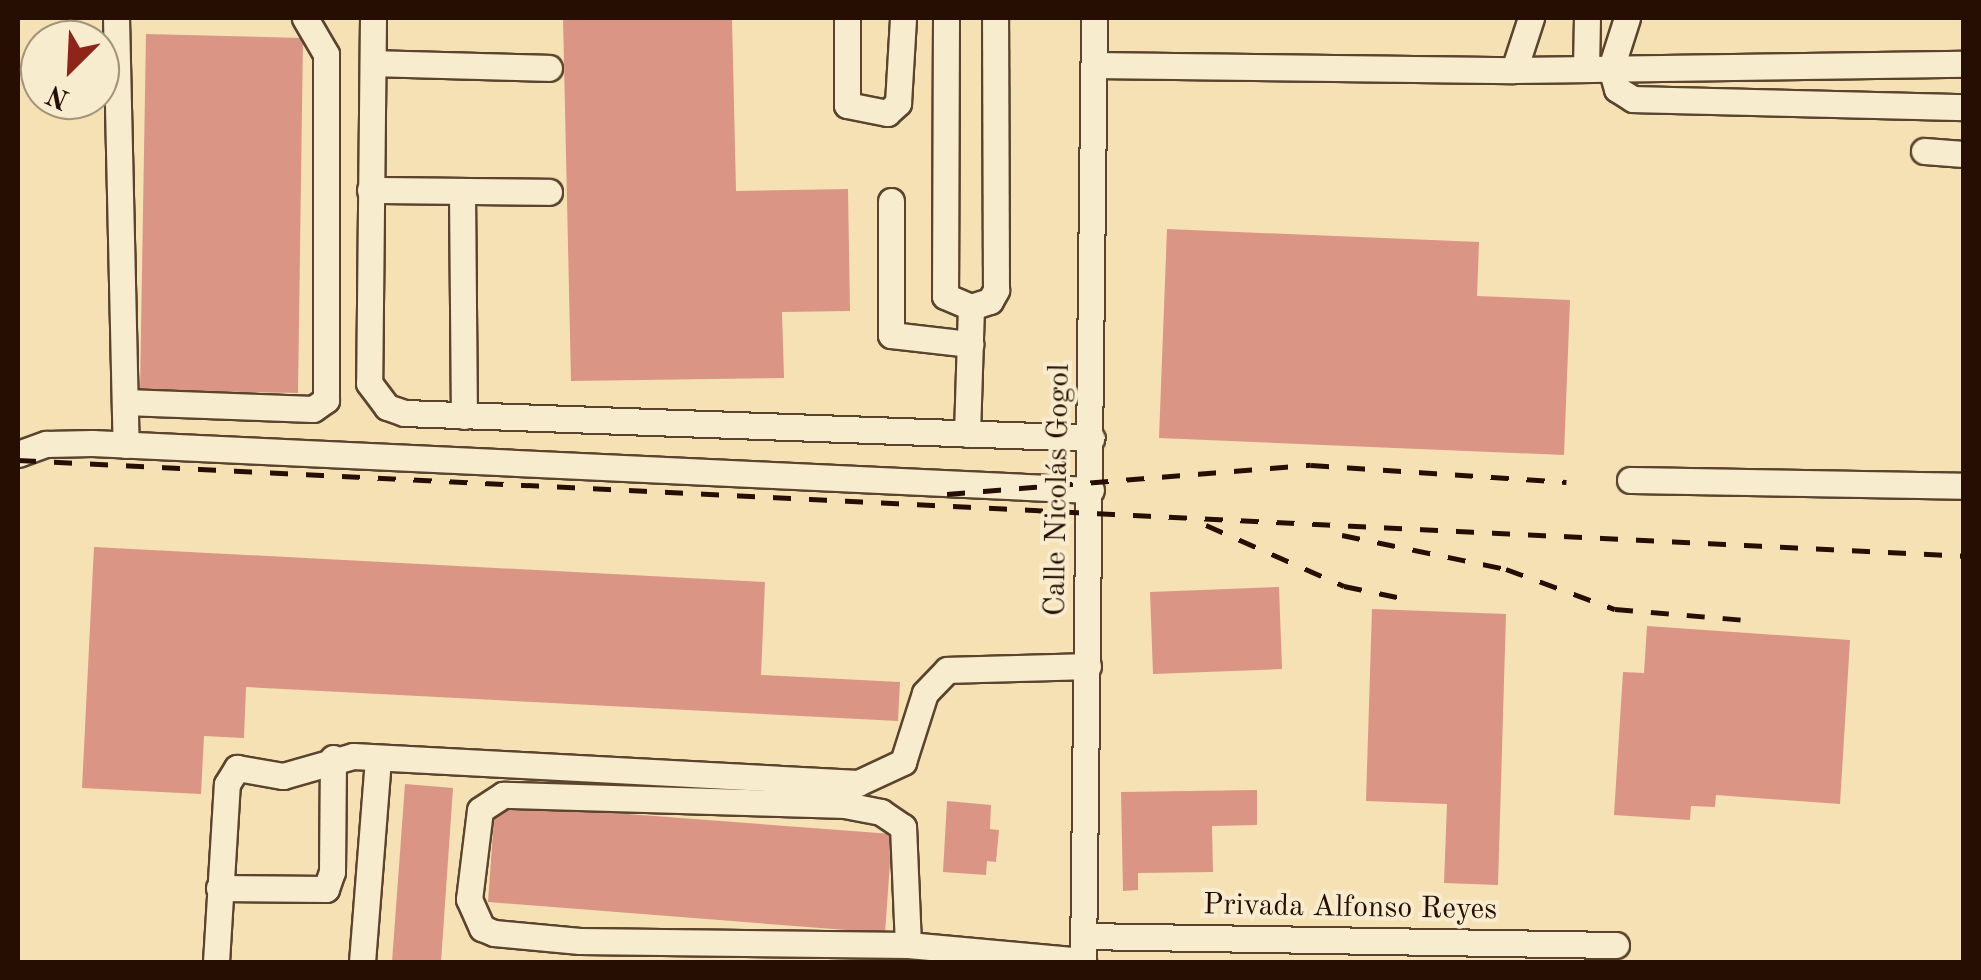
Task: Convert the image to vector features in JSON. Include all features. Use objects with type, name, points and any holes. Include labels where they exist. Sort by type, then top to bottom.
[{"type":"street","points":[[116,18],[126,445]]},
{"type":"street","points":[[124,402],[312,409],[326,400],[326,54],[305,18]]},
{"type":"street","points":[[374,18],[369,383],[377,398],[404,413],[1092,438]]},
{"type":"street","points":[[847,18],[847,105],[887,113],[898,103],[903,18]]},
{"type":"street","points":[[946,18],[945,296],[970,307],[990,301],[996,290],[995,18]]},
{"type":"street","name":"Calle Nicolás Gogol","points":[[1083,953],[1094,18]]},
{"type":"street","points":[[1514,70],[1531,18]]},
{"type":"street","points":[[1588,18],[1598,68],[1617,89],[1633,99],[1964,107]]},
{"type":"street","points":[[1598,68],[1628,18]]},
{"type":"street","points":[[372,63],[549,68]]},
{"type":"street","points":[[1094,65],[1514,70],[1964,64]]},
{"type":"street","points":[[1924,151],[1964,154]]},
{"type":"street","points":[[370,190],[549,192]]},
{"type":"street","points":[[462,191],[464,416]]},
{"type":"street","points":[[890,201],[890,335],[970,344]]},
{"type":"street","points":[[967,434],[970,307]]},
{"type":"street","points":[[18,454],[46,444],[126,445],[1091,490]]},
{"type":"street","points":[[1630,480],[1964,486]]},
{"type":"street","points":[[216,962],[232,772],[250,767],[296,774],[333,758],[858,783],[903,762],[924,693],[947,670],[1088,666]]},
{"type":"street","points":[[220,888],[326,889],[332,872],[333,758]]},
{"type":"street","points":[[362,962],[378,759]]},
{"type":"street","name":"Privada Alfonso Reyes","points":[[908,945],[903,828],[882,812],[846,805],[504,795],[480,810],[469,899],[482,928],[494,933],[580,941],[908,945],[1083,953],[1576,954],[1616,945]]},
{"type":"building","points":[[563,18],[732,18],[736,191],[848,189],[850,311],[782,312],[784,378],[571,381]]},
{"type":"building","points":[[146,34],[303,38],[298,393],[140,390]]},
{"type":"building","points":[[1167,229],[1479,242],[1477,296],[1570,300],[1564,455],[1159,438]]},
{"type":"building","points":[[94,547],[765,582],[761,675],[900,682],[898,721],[246,687],[244,738],[204,736],[201,794],[82,788]]},
{"type":"building","points":[[1279,587],[1282,669],[1153,674],[1150,592]]},
{"type":"building","points":[[1372,609],[1506,614],[1498,885],[1444,883],[1447,804],[1366,801]]},
{"type":"building","points":[[1647,626],[1850,640],[1840,804],[1716,795],[1715,807],[1691,806],[1690,820],[1614,815],[1623,672],[1644,673]]},
{"type":"building","points":[[405,784],[453,788],[441,962],[392,962]]},
{"type":"building","points":[[1257,790],[1257,825],[1212,826],[1213,872],[1138,873],[1138,890],[1123,891],[1121,792]]},
{"type":"building","points":[[947,801],[991,805],[990,829],[999,830],[996,862],[987,861],[986,875],[943,872]]},
{"type":"building","points":[[495,804],[892,834],[885,933],[488,902]]},
{"type":"railway","points":[[18,460],[1964,556]]},
{"type":"railway","points":[[947,494],[1311,465],[1566,482]]},
{"type":"railway","points":[[1206,525],[1344,586],[1402,598]]},
{"type":"railway","points":[[1342,535],[1506,569],[1615,609],[1745,620]]}]
